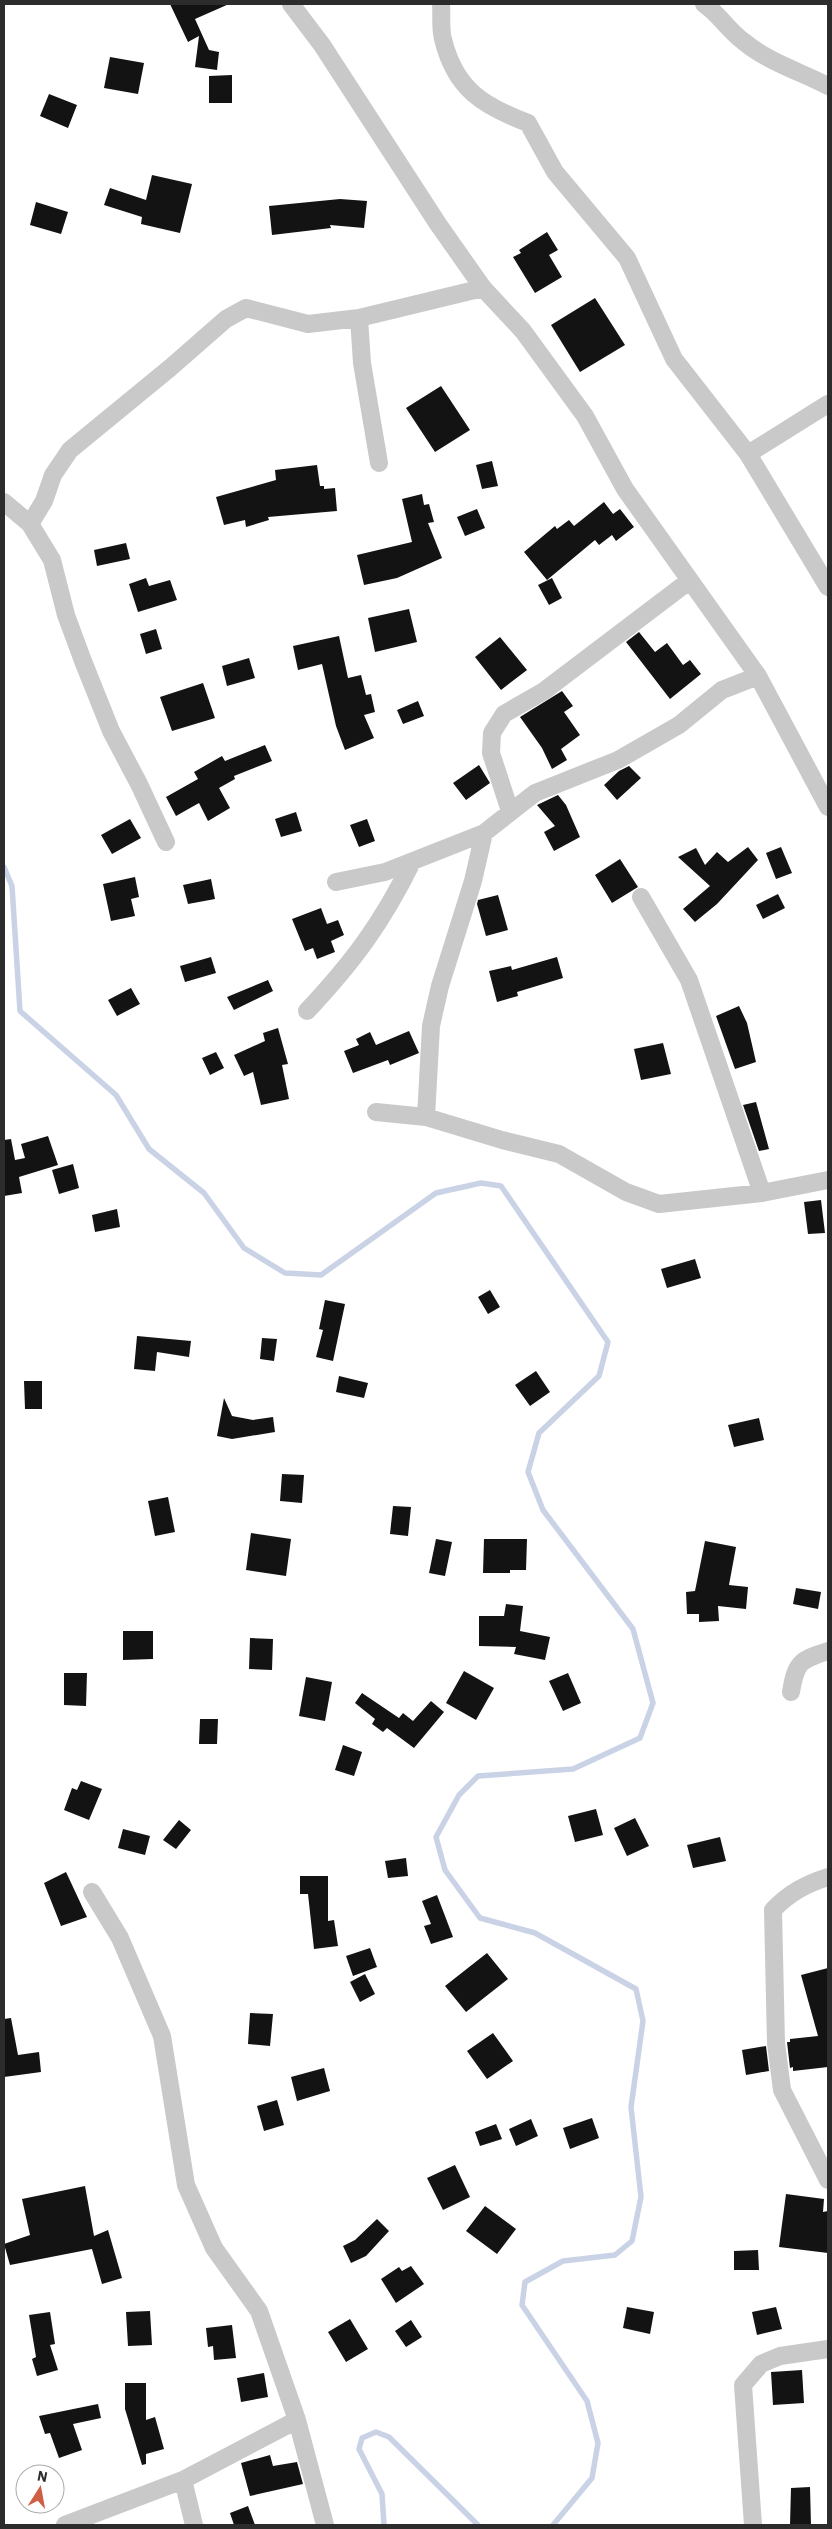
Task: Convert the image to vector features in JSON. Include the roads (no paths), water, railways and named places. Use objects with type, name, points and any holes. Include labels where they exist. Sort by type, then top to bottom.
[{"type":"street","points":[[441,4],[442,38],[459,80],[494,110],[528,123],[555,172],[627,258],[674,359],[748,454],[828,587]]},
{"type":"street","points":[[704,4],[715,12],[742,41],[772,60],[828,86]]},
{"type":"street","points":[[300,6],[438,224],[483,288],[523,331],[585,416],[625,489],[689,582],[758,676],[828,807]]},
{"type":"street","points":[[30,524],[44,501],[53,475],[70,450],[170,368],[226,319],[246,308],[308,324],[359,318],[483,288]]},
{"type":"street","points":[[359,318],[362,363],[379,463]]},
{"type":"street","points":[[748,454],[828,404]]},
{"type":"street","points":[[4,502],[30,524],[52,560],[70,624],[111,731],[139,784],[166,842]]},
{"type":"street","points":[[510,811],[491,754],[492,733],[504,714],[544,691],[689,582]]},
{"type":"street","points":[[336,882],[385,872],[484,833],[535,793],[618,760],[679,725],[722,690],[758,676]]},
{"type":"street","points":[[426,1117],[433,1018],[440,986],[473,881],[484,833]]},
{"type":"street","points":[[307,1010],[340,975],[374,931],[395,897],[412,862]]},
{"type":"street","points":[[641,897],[689,980],[762,1193]]},
{"type":"street","points":[[376,1112],[426,1117],[502,1140],[559,1154],[626,1192],[659,1204],[762,1193],[828,1180]]},
{"type":"street","points":[[791,1692],[794,1671],[801,1663],[828,1651]]},
{"type":"street","points":[[828,1877],[809,1883],[786,1896],[773,1910],[776,2043],[782,2090],[828,2180]]},
{"type":"street","points":[[92,1892],[120,1938],[162,2036],[186,2185],[214,2248],[259,2311],[297,2420],[325,2525]]},
{"type":"street","points":[[753,2525],[743,2386],[761,2364],[780,2356],[828,2349]]},
{"type":"street","points":[[65,2525],[183,2480],[297,2420]]},
{"type":"street","points":[[183,2480],[194,2525]]},
{"type":"waterway","points":[[4,867],[12,886],[20,1011],[116,1095],[149,1149],[204,1193],[244,1248],[285,1273],[321,1275],[436,1193],[481,1183],[501,1186],[608,1342],[599,1376],[539,1433],[528,1472],[543,1510],[633,1629],[653,1703],[640,1738],[573,1769],[478,1776],[459,1795],[436,1837],[445,1870],[480,1918],[535,1933],[636,1989],[643,2021],[631,2107],[641,2197],[632,2241],[615,2255],[563,2261],[525,2282],[522,2305],[587,2401],[598,2443],[592,2478],[553,2525]]},
{"type":"waterway","points":[[384,2525],[382,2494],[359,2449],[362,2438],[376,2432],[389,2437],[478,2525]]}]
